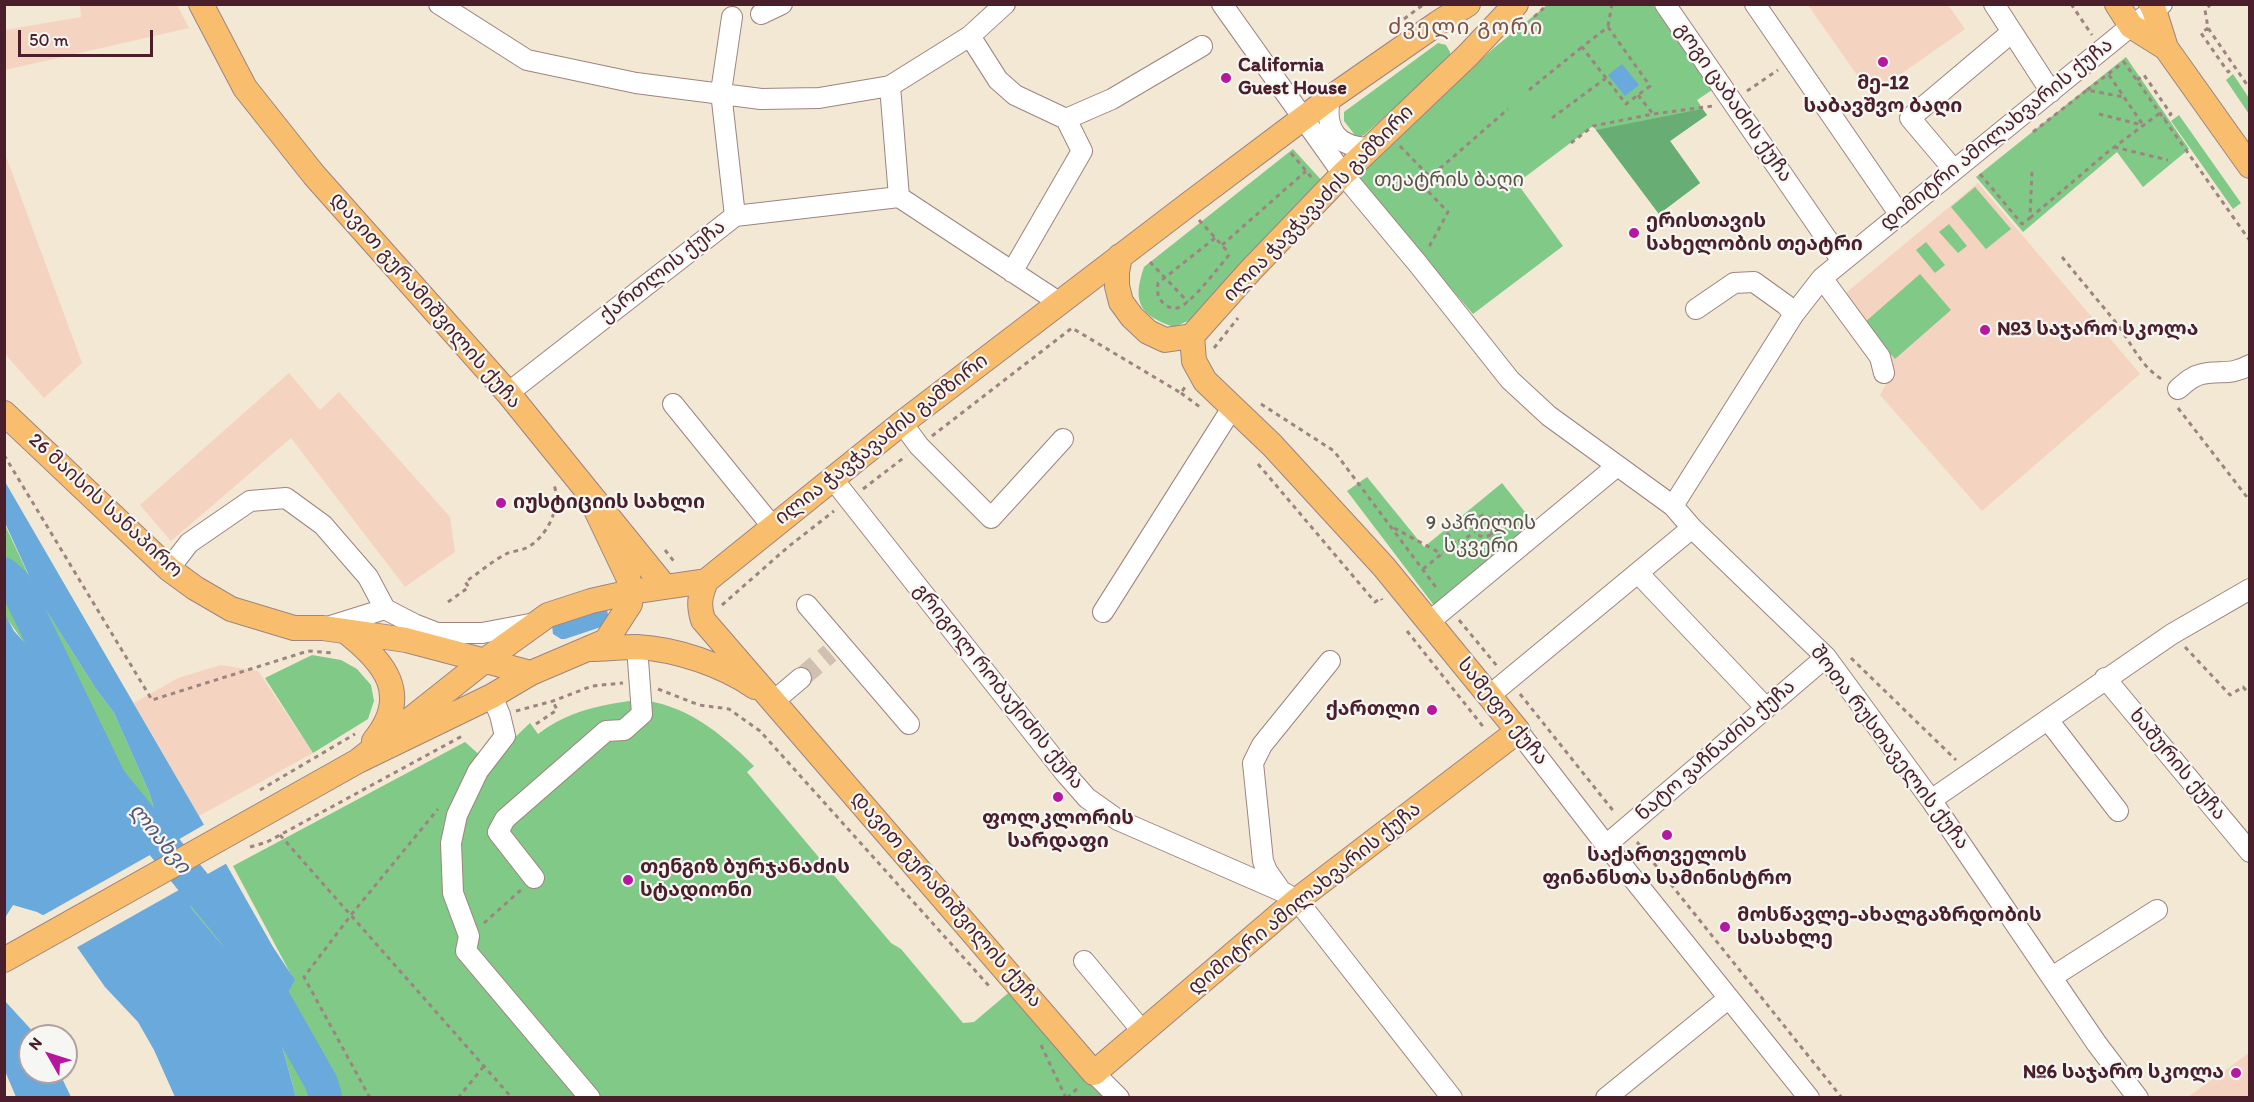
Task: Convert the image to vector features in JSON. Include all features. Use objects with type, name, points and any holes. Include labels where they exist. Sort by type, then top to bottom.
[{"type":"main road","name":"დავით გურამიშვილის ქუჩა","points":[[201,4],[245,88],[315,175],[508,393],[664,587]]},
{"type":"main road","name":"ილია ჭავჭავაძის გამზირი","points":[[706,581],[902,423],[1120,256],[1330,98],[1468,4]]},
{"type":"main road","name":"ილია ჭავჭავაძის გამზირი","points":[[1192,336],[1250,271],[1346,177],[1370,148],[1468,55],[1516,4]]},
{"type":"main road","points":[[2117,4],[2131,27],[2166,48],[2246,154]]},
{"type":"main road","points":[[2156,6],[2166,48]]},
{"type":"main road","points":[[1120,256],[1117,272],[1120,302],[1148,332],[1165,340],[1192,336],[1192,350],[1197,370]]},
{"type":"main road","name":"სამეფო ქუჩა","points":[[1197,370],[1217,394],[1227,416],[1272,445],[1384,567],[1518,731]]},
{"type":"main road","name":"26 მაისის სანაპირო","points":[[4,413],[169,569],[195,588],[231,609],[294,628],[335,637]]},
{"type":"main road","points":[[4,960],[358,761],[496,706],[531,673],[606,641],[630,604],[631,591],[628,577],[587,491]]},
{"type":"main road","name":"დავით გურამიშვილის ქუჩა","points":[[706,581],[700,596],[699,607],[703,620],[775,700],[1095,1073]]},
{"type":"main road","points":[[358,761],[484,661],[548,615],[631,591],[706,581]]},
{"type":"main road","points":[[591,601],[602,603],[612,609],[617,624]]},
{"type":"main road","points":[[537,622],[533,636],[536,649],[543,657],[557,662]]},
{"type":"main road","points":[[335,637],[406,640],[531,673]]},
{"type":"main road","points":[[335,637],[368,648],[390,681],[393,696],[391,715],[381,733],[358,761]]},
{"type":"main road","name":"დავით გურამიშვილის ქუჩა","points":[[590,649],[637,647],[690,658],[723,670],[775,700]]},
{"type":"main road","name":"დიმიტრი ამილახვარის ქუჩა","points":[[1095,1073],[1143,1032],[1289,895],[1518,731]]},
{"type":"street","points":[[439,4],[527,60],[636,83],[721,92],[761,99],[819,98],[890,86],[970,36],[1005,4]]},
{"type":"street","points":[[761,14],[782,4]]},
{"type":"street","name":"შოთა რუსთაველის ქუჩა","points":[[1222,4],[1302,119],[1346,177],[1510,380],[1549,416],[1673,506],[1692,528],[1836,654],[1931,800],[2097,1044],[2138,1098]]},
{"type":"street","name":"გოგი ცაბაძის ქუჩა","points":[[1665,4],[1842,261]]},
{"type":"street","points":[[1755,4],[1900,215]]},
{"type":"street","points":[[1994,4],[2051,92]]},
{"type":"street","name":"დიმიტრი ამილახვარის ქუჩა","points":[[1673,506],[1794,314],[1822,278],[2156,6]]},
{"type":"street","points":[[732,17],[721,92],[735,216]]},
{"type":"street","points":[[1954,170],[1910,118],[2012,32]]},
{"type":"street","points":[[970,36],[998,80],[1015,95],[1066,119],[1082,151],[1012,272]]},
{"type":"street","points":[[1066,119],[1112,99],[1202,46]]},
{"type":"street","points":[[890,86],[898,197],[1060,303]]},
{"type":"street","points":[[1330,98],[1327,113],[1330,129],[1340,141],[1354,148],[1370,148]]},
{"type":"street","name":"ქართლის ქუჩა","points":[[508,393],[735,216],[898,197]]},
{"type":"street","points":[[1822,278],[1880,357],[1884,373]]},
{"type":"street","points":[[1696,309],[1734,283],[1754,282],[1786,305],[1794,314]]},
{"type":"street","points":[[2178,389],[2191,378],[2202,374],[2227,373],[2250,365]]},
{"type":"street","points":[[673,404],[772,526]]},
{"type":"street","points":[[1103,612],[1227,416]]},
{"type":"street","points":[[902,423],[919,446],[991,518],[1063,439]]},
{"type":"street","points":[[1429,622],[1614,464]]},
{"type":"street","name":"გრიგოლ რობაქიძის ქუჩა","points":[[832,478],[1087,798],[1118,820],[1289,895],[1452,1098]]},
{"type":"street","points":[[169,569],[189,543],[250,501],[286,498],[323,525],[368,577],[385,609],[414,624],[437,633],[482,633],[537,622]]},
{"type":"street","points":[[1490,695],[1692,528]]},
{"type":"street","points":[[1638,573],[1766,708]]},
{"type":"street","points":[[1931,800],[2105,678],[2172,634],[2250,590]]},
{"type":"street","points":[[807,605],[836,648],[909,724]]},
{"type":"street","points":[[335,637],[385,609]]},
{"type":"street","points":[[534,878],[498,832],[505,819],[606,731],[624,730],[642,714],[637,647]]},
{"type":"street","name":"ნატო ვაჩნაძის ქუჩა","points":[[1606,845],[1766,708],[1836,654]]},
{"type":"street","points":[[1289,895],[1267,871],[1263,861],[1253,763],[1263,745],[1330,661]]},
{"type":"street","points":[[775,700],[801,678]]},
{"type":"street","name":"ხაშურის ქუჩა","points":[[2105,678],[2250,852]]},
{"type":"street","points":[[496,706],[505,736],[478,771],[457,815],[451,843],[453,893],[469,936],[466,951],[590,1098]]},
{"type":"street","points":[[2048,720],[2118,811]]},
{"type":"street","name":"სამეფო ქუჩა","points":[[1518,731],[1606,845],[1809,1098]]},
{"type":"street","points":[[2052,977],[2157,910]]},
{"type":"street","points":[[1084,961],[1143,1032]]},
{"type":"street","points":[[1606,1098],[1729,998]]},
{"type":"street","name":"დავით გურამიშვილის ქუჩა","points":[[1095,1073],[1119,1098]]},
{"type":"path","points":[[1529,90],[1608,27],[1612,4]]},
{"type":"path","points":[[2071,4],[2092,35]]},
{"type":"path","points":[[2211,4],[2205,10],[2208,28],[2250,89]]},
{"type":"path","points":[[1582,47],[1626,104],[1650,86],[1608,27]]},
{"type":"path","points":[[2208,28],[2201,33],[2210,47],[2228,72],[2235,67]]},
{"type":"path","points":[[1747,91],[1792,61]]},
{"type":"path","points":[[2024,139],[2124,62],[2250,241]]},
{"type":"path","points":[[2108,74],[2144,125]]},
{"type":"path","points":[[2137,80],[2144,75],[2171,114],[2164,119]]},
{"type":"path","points":[[1552,118],[1606,78]]},
{"type":"path","points":[[2087,90],[2124,97]]},
{"type":"path","points":[[1638,95],[1653,114]]},
{"type":"path","points":[[1571,142],[1593,126],[1653,114],[1713,106]]},
{"type":"path","points":[[1421,185],[1508,109]]},
{"type":"path","points":[[1989,167],[1980,174],[2022,224],[2114,147],[2160,113]]},
{"type":"path","points":[[2100,114],[2144,125]]},
{"type":"path","points":[[1392,139],[1430,177]]},
{"type":"path","points":[[2114,147],[2168,160]]},
{"type":"path","points":[[1290,152],[1313,179]]},
{"type":"path","points":[[2030,218],[2032,170]]},
{"type":"path","points":[[1222,246],[1306,171]]},
{"type":"path","points":[[1346,177],[1353,175],[1357,179],[1421,185],[1448,212],[1418,264]]},
{"type":"path","points":[[1201,222],[1236,261]]},
{"type":"path","points":[[1215,238],[1158,283],[1156,292],[1161,301],[1168,307],[1178,308],[1188,302],[1230,254]]},
{"type":"path","points":[[2062,257],[2095,300],[2114,320],[2150,372],[2178,389],[2176,402],[2178,409],[2250,501]]},
{"type":"path","points":[[1150,262],[1193,308]]},
{"type":"path","points":[[1181,393],[1245,310]]},
{"type":"path","points":[[720,607],[788,547],[1072,328],[1181,393],[1227,416]]},
{"type":"path","points":[[1254,399],[1334,451],[1423,569],[1444,598],[1447,607],[1508,679],[1842,1098]]},
{"type":"path","points":[[4,455],[152,700],[308,651],[335,637]]},
{"type":"path","points":[[1257,463],[1375,602],[1381,598],[1388,607]]},
{"type":"path","points":[[448,602],[469,587],[465,582],[508,553],[527,548],[544,533],[553,514],[557,494],[553,484]]},
{"type":"path","points":[[1492,519],[1500,513]]},
{"type":"path","points":[[1483,515],[1492,519],[1495,525],[1491,535],[1484,537],[1475,533],[1473,524],[1477,518],[1483,515]]},
{"type":"path","points":[[1390,526],[1442,554]]},
{"type":"path","points":[[1441,526],[1455,543]]},
{"type":"path","points":[[1423,569],[1455,543],[1475,533]]},
{"type":"path","points":[[1402,625],[1487,732]]},
{"type":"path","points":[[2172,634],[2230,695],[2243,687],[2250,695]]},
{"type":"path","points":[[1836,654],[1969,773]]},
{"type":"path","points":[[496,706],[553,701],[592,686],[639,682],[699,705],[729,709],[760,731],[992,990]]},
{"type":"path","points":[[536,724],[556,710],[553,701]]},
{"type":"path","points":[[259,791],[359,731]]},
{"type":"path","points":[[247,848],[267,842],[468,732]]},
{"type":"path","points":[[370,1098],[304,976],[445,801]]},
{"type":"path","points":[[280,835],[512,1098]]},
{"type":"path","points":[[469,936],[534,878]]},
{"type":"path","points":[[1040,1043],[1066,1098]]},
{"type":"path","points":[[458,1098],[483,1066]]},
{"type":"shaded area","points":[[80,5],[177,5],[189,28],[5,70],[5,30],[81,17]]},
{"type":"shaded area","name":"მე-12 საბავშვო ბაღი","points":[[1808,5],[1948,5],[1965,29],[1871,95]]},
{"type":"shaded area","points":[[4,151],[82,363],[44,398],[5,354]]},
{"type":"shaded area","name":"№3 საჯარო სკოლა","points":[[1978,183],[2140,374],[1982,511],[1880,395],[1893,362],[1841,297]]},
{"type":"shaded area","points":[[289,373],[320,410],[339,392],[450,517],[455,552],[405,587],[291,438],[171,541],[140,505]]},
{"type":"shaded area","points":[[221,665],[258,671],[313,753],[199,816],[134,703],[178,678]]},
{"type":"shaded area","name":"№6 საჯარო სკოლა","points":[[2249,1053],[2249,1097],[2188,1097],[2195,1092]]},
{"type":"green space","name":"თეატრის ბაღი","points":[[1547,5],[1653,5],[1712,90],[1697,100],[1707,115],[1670,141],[1700,183],[1659,214],[1593,126],[1517,183],[1563,246],[1473,314],[1353,175],[1495,47]]},
{"type":"green space","points":[[1438,43],[1446,45],[1450,58],[1364,135],[1360,137],[1355,135],[1344,121],[1344,112]]},
{"type":"green space","points":[[2126,57],[2189,149],[2143,187],[2117,152],[2023,232],[1976,177]]},
{"type":"green space","points":[[2233,74],[2249,98],[2249,114],[2226,80]]},
{"type":"green space","points":[[1702,109],[1707,115],[1670,141],[1700,183],[1659,214],[1596,130]]},
{"type":"green space","points":[[2179,115],[2241,203],[2233,209],[2171,121]]},
{"type":"green space","points":[[1293,149],[1324,183],[1195,318],[1174,327],[1146,312],[1139,298],[1140,279],[1144,267]]},
{"type":"green space","points":[[1975,187],[2011,229],[1986,249],[1951,207]]},
{"type":"green space","points":[[1949,224],[1967,246],[1958,253],[1939,232]]},
{"type":"green space","points":[[1926,242],[1945,265],[1935,273],[1916,250]]},
{"type":"green space","points":[[1920,274],[1951,310],[1895,359],[1864,323]]},
{"type":"green space","name":"9 აპრილის სკვერი","points":[[1367,477],[1424,547],[1502,483],[1536,526],[1436,608],[1347,491]]},
{"type":"green space","points":[[4,523],[42,604],[114,713],[149,792],[161,831],[210,891],[229,910],[244,931],[261,958],[268,995],[250,971],[217,939],[192,909],[185,889],[135,834],[116,802],[101,758],[72,726],[58,683],[25,644],[4,614]]},
{"type":"green space","points":[[312,655],[341,660],[357,669],[371,685],[374,701],[368,719],[313,753],[265,678]]},
{"type":"green space","name":"თენგიზ ბურჯანაძის სტადიონი","points":[[636,700],[654,702],[686,713],[729,742],[754,766],[747,772],[891,943],[901,949],[963,1023],[974,1022],[1013,989],[1106,1097],[296,1097],[277,1028],[277,1011],[294,980],[233,866],[465,742],[491,765],[508,744],[530,723],[538,734],[573,714]]},
{"type":"water","points":[[1622,64],[1639,85],[1625,96],[1608,75]]},
{"type":"water","points":[[4,480],[273,947],[295,980],[277,1011],[277,1028],[296,1097],[175,1097],[154,1050],[138,1022],[105,987],[72,940],[54,921],[37,912],[13,905],[5,918],[5,614],[14,631],[47,667],[58,683],[72,726],[101,758],[116,802],[135,834],[176,875],[185,889],[192,909],[268,993],[261,958],[229,910],[210,891],[161,831],[149,792],[114,713],[42,604],[5,523]]},
{"type":"water","points":[[603,607],[607,610],[609,619],[604,626],[565,639],[553,634],[552,625]]},
{"type":"water","points":[[4,1000],[26,1024],[18,1024],[18,1084],[65,1084],[71,1097],[16,1097],[5,1071]]},
{"type":"pier","points":[[207,823],[229,862],[197,880],[169,845]]},
{"type":"pier","points":[[157,851],[186,886],[74,949],[52,924],[40,917]]},
{"type":"waterway","name":"ლიახვი","points":[[4,574],[15,584],[110,780],[241,941],[321,1082],[326,1098]]},
{"type":"tunnel","points":[[801,678],[830,653]]},
{"type":"place","name":"მე-12 საბავშვო ბაღი","points":[[1883,62]]},
{"type":"place","name":"California Guest House","points":[[1226,78]]},
{"type":"place","name":"ერისთავის სახელობის თეატრი","points":[[1634,233]]},
{"type":"place","name":"№3 საჯარო სკოლა","points":[[1985,330]]},
{"type":"place","name":"იუსტიციის სახლი","points":[[501,503]]},
{"type":"place","name":"ქართლი","points":[[1432,710]]},
{"type":"place","name":"ფოლკლორის სარდაფი","points":[[1058,797]]},
{"type":"place","name":"საქართველოს ფინანსთა სამინისტრო","points":[[1667,835]]},
{"type":"place","name":"თენგიზ ბურჯანაძის სტადიონი","points":[[628,880]]},
{"type":"place","name":"მოსწავლე-ახალგაზრდობის სასახლე","points":[[1725,927]]},
{"type":"place","name":"№6 საჯარო სკოლა","points":[[2236,1073]]},
{"type":"district","name":"ძველი გორი","points":[[1466,28]]}]
